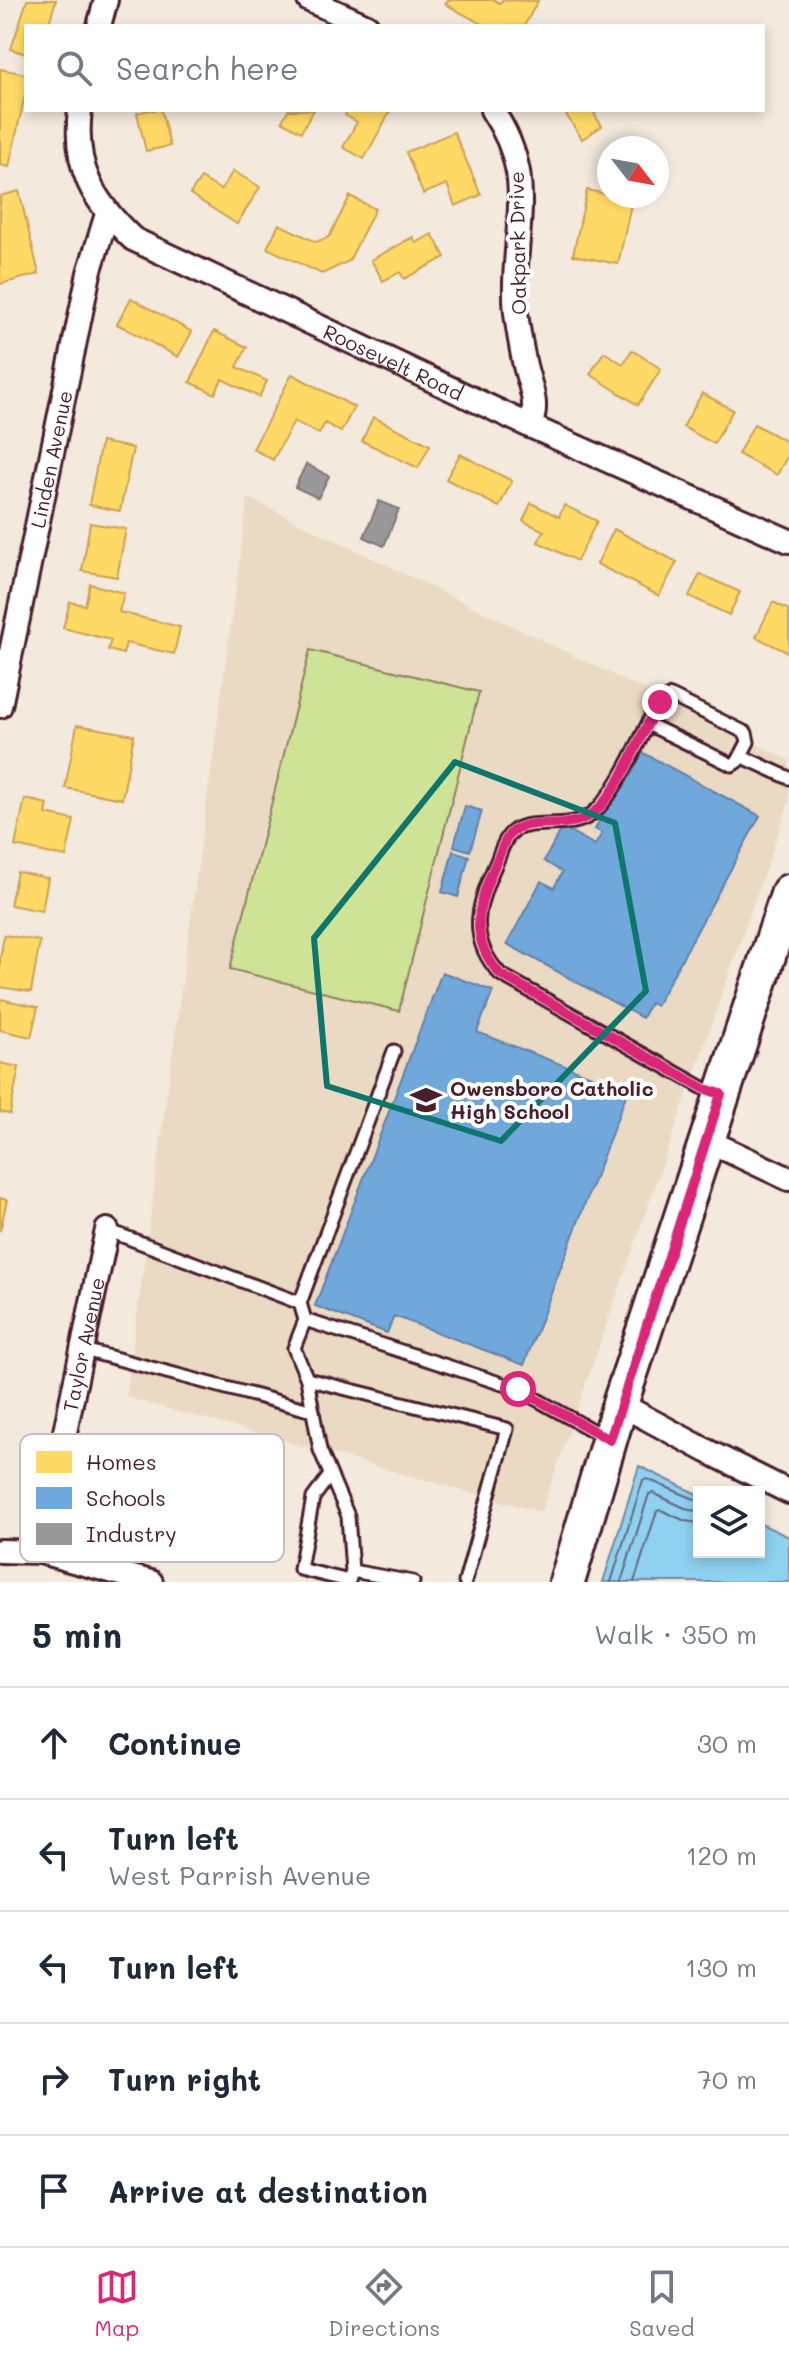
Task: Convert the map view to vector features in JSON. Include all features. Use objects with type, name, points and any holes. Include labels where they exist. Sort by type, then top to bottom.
[{"type":"main road","points":[[567,1582],[620,1404],[789,892]]},
{"type":"street","points":[[100,24],[106,0]]},
{"type":"street","points":[[309,0],[363,24]]},
{"type":"street","name":"Roosevelt Road","points":[[80,112],[80,146],[85,174],[107,214],[133,239],[530,426],[789,541]]},
{"type":"street","name":"Oakpark Drive","points":[[493,112],[511,145],[518,171],[516,309],[524,363],[536,400],[530,426]]},
{"type":"street","name":"Linden Avenue","points":[[0,706],[89,273],[107,214]]},
{"type":"street","points":[[706,1140],[789,1179]]},
{"type":"street","name":"Taylor Avenue","points":[[66,1434],[107,1230]]},
{"type":"street","points":[[620,1404],[789,1492]]},
{"type":"street","points":[[0,1551],[20,1552]]},
{"type":"street","points":[[77,1562],[151,1582]]},
{"type":"lane","points":[[648,724],[726,764],[736,763],[748,742],[746,733],[671,696],[660,702],[608,797],[589,817],[576,822],[521,828],[507,838],[482,895],[478,927],[481,948],[500,974],[705,1089],[721,1094]]},
{"type":"lane","points":[[741,756],[789,778]]},
{"type":"lane","points":[[350,1578],[348,1516],[320,1450],[307,1379],[294,1348],[305,1320],[300,1303],[394,1051]]},
{"type":"lane","points":[[107,1230],[300,1303]]},
{"type":"lane","points":[[305,1320],[518,1389],[610,1440]]},
{"type":"lane","points":[[84,1350],[313,1411]]},
{"type":"lane","points":[[307,1379],[507,1429],[465,1582]]},
{"type":"lane","points":[[330,1475],[313,1498],[300,1569],[350,1578],[413,1582]]},
{"type":"highlighted area","points":[[455,762],[615,823],[646,991],[501,1141],[327,1086],[314,938]]},
{"type":"shaded area","name":"Owensboro Catholic High School","points":[[248,498],[789,760],[789,802],[541,1512],[284,1441],[284,1434],[260,1434],[126,1397]]},
{"type":"green space","points":[[310,650],[479,692],[399,1011],[230,969]]},
{"type":"water","points":[[639,1466],[693,1492],[693,1558],[765,1558],[765,1526],[789,1537],[789,1582],[603,1582]]},
{"type":"building: Homes","points":[[27,0],[56,0],[49,24],[24,24],[24,53],[11,49]]},
{"type":"building: Homes","points":[[448,0],[494,0],[500,3],[502,0],[538,1],[525,24],[481,24],[445,4]]},
{"type":"building: Homes","points":[[0,69],[24,74],[24,99],[9,167],[0,165]]},
{"type":"building: Homes","points":[[162,112],[170,146],[146,151],[137,113]]},
{"type":"building: Homes","points":[[287,112],[313,112],[301,132],[282,121]]},
{"type":"building: Homes","points":[[346,112],[390,112],[364,159],[343,147],[357,122],[345,115]]},
{"type":"building: Homes","points":[[564,112],[597,112],[594,114],[602,126],[582,139]]},
{"type":"building: Homes","points":[[454,132],[481,195],[455,206],[447,184],[423,194],[406,152]]},
{"type":"building: Homes","points":[[233,171],[260,187],[237,224],[190,194],[201,178],[221,190]]},
{"type":"building: Homes","points":[[587,190],[597,192],[597,208],[630,208],[618,264],[573,255]]},
{"type":"building: Homes","points":[[19,191],[39,274],[0,284],[0,196]]},
{"type":"building: Homes","points":[[350,196],[375,209],[349,261],[322,274],[267,248],[279,224],[316,242],[329,237]]},
{"type":"building: Homes","points":[[432,234],[445,257],[404,279],[400,272],[383,281],[371,260],[413,237],[416,243]]},
{"type":"building: Homes","points":[[131,298],[192,332],[178,357],[117,324]]},
{"type":"building: Homes","points":[[214,331],[247,347],[237,367],[267,381],[259,397],[222,379],[215,394],[190,382]]},
{"type":"building: Homes","points":[[632,350],[661,369],[638,405],[590,374],[604,352],[623,364]]},
{"type":"building: Homes","points":[[292,374],[354,407],[341,432],[325,423],[319,434],[294,421],[273,460],[253,449]]},
{"type":"building: Homes","points":[[702,393],[733,410],[714,444],[683,427]]},
{"type":"building: Homes","points":[[373,417],[430,445],[418,468],[362,441]]},
{"type":"building: Homes","points":[[754,424],[789,443],[789,453],[777,475],[738,454]]},
{"type":"building: Homes","points":[[101,442],[133,448],[120,511],[89,505]]},
{"type":"building: Homes","points":[[460,454],[512,481],[499,507],[446,479]]},
{"type":"building: Homes","points":[[531,503],[559,517],[564,505],[597,521],[577,561],[538,542],[544,531],[523,521]]},
{"type":"building: Homes","points":[[90,523],[126,529],[117,577],[82,571]]},
{"type":"building: Homes","points":[[614,529],[677,562],[659,596],[597,564]]},
{"type":"building: Homes","points":[[700,574],[740,592],[729,615],[689,596]]},
{"type":"building: Homes","points":[[90,584],[124,593],[119,612],[180,627],[174,654],[126,643],[123,654],[108,650],[111,640],[63,628],[70,602],[85,605]]},
{"type":"building: Homes","points":[[773,602],[789,610],[789,653],[756,637]]},
{"type":"building: Homes","points":[[77,725],[134,735],[122,799],[65,788]]},
{"type":"building: Homes","points":[[25,799],[48,804],[46,814],[74,820],[66,857],[15,846]]},
{"type":"building: Homes","points":[[17,872],[48,878],[42,911],[10,905]]},
{"type":"building: Homes","points":[[4,935],[40,941],[31,992],[0,987]]},
{"type":"building: Homes","points":[[0,999],[38,1007],[31,1037],[0,1030]]},
{"type":"building: Homes","points":[[0,1063],[19,1067],[10,1114],[0,1112]]},
{"type":"building: Homes","points":[[0,1198],[7,1200],[0,1231]]},
{"type":"building: Schools","points":[[638,750],[760,816],[656,1006],[650,1003],[642,1018],[507,944],[541,881],[554,888],[562,872],[544,861],[562,827],[595,845],[602,833],[595,829]]},
{"type":"building: Schools","points":[[465,806],[482,811],[470,851],[454,846]]},
{"type":"building: Schools","points":[[453,851],[469,856],[458,897],[442,892]]},
{"type":"building: Schools","points":[[442,972],[493,991],[477,1032],[628,1090],[524,1365],[394,1316],[387,1333],[315,1306]]},
{"type":"building: Industry","points":[[306,464],[329,476],[318,498],[295,487]]},
{"type":"building: Industry","points":[[379,501],[399,509],[384,546],[364,537]]},
{"type":"place","name":"Owensboro Catholic High School","points":[[426,1100]]},
{"type":"route","points":[[518,1389],[610,1440],[721,1094],[705,1089],[500,974],[481,948],[478,927],[482,895],[507,838],[514,830],[521,828],[576,822],[589,817],[608,797],[660,702]]}]
